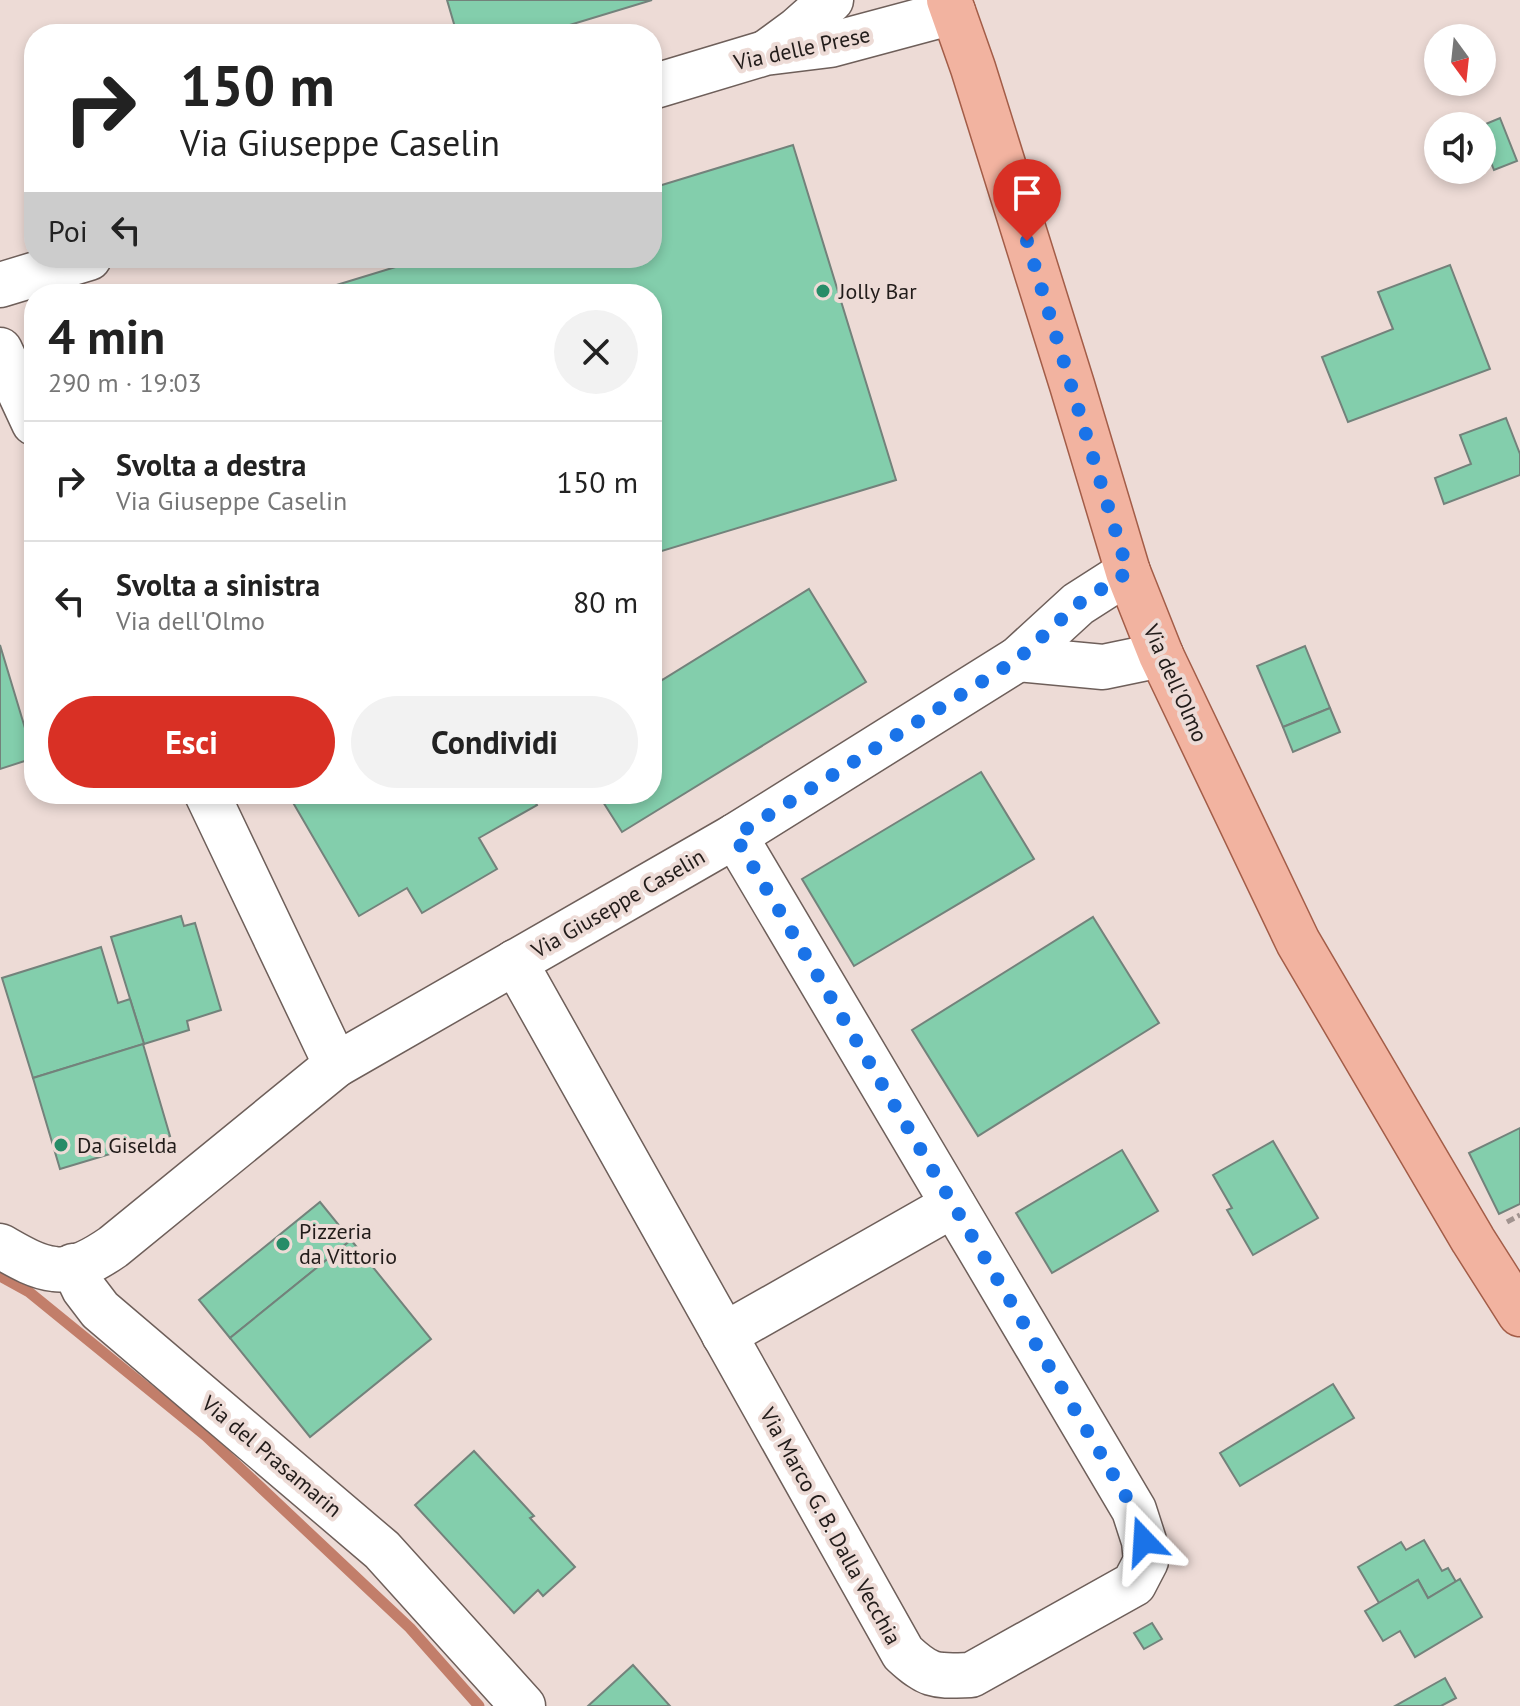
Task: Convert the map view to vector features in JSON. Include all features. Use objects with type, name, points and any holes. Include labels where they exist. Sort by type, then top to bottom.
[{"type":"main road","name":"Via dell'Olmo","points":[[951,6],[1063,355],[1128,572],[1161,655],[1298,942],[1473,1240],[1520,1314]]},
{"type":"street","points":[[765,53],[831,0]]},
{"type":"street","points":[[868,0],[870,4],[909,24]]},
{"type":"street","name":"Via delle Prese","points":[[662,84],[765,53],[830,45],[909,24],[951,6]]},
{"type":"street","points":[[0,285],[56,268]]},
{"type":"street","points":[[0,350],[24,402]]},
{"type":"street","name":"Via Giuseppe Caselin","points":[[73,1266],[95,1260],[113,1247],[336,1065],[735,836],[1018,659],[1078,604],[1128,572]]},
{"type":"street","points":[[1018,659],[1103,667],[1161,655]]},
{"type":"street","points":[[212,804],[336,1065]]},
{"type":"street","name":"Via Marco G. B. Dalla Vecchia","points":[[515,962],[903,1653],[922,1670],[942,1676],[971,1675],[1134,1584],[1146,1561],[1144,1541],[1134,1510],[735,836]]},
{"type":"street","points":[[724,1335],[953,1205]]},
{"type":"street","points":[[0,1246],[55,1269],[73,1266]]},
{"type":"street","name":"Via del Prasamarin","points":[[73,1266],[84,1289],[100,1310],[382,1550],[523,1706]]},
{"type":"building","points":[[447,0],[652,0],[573,24],[454,24]]},
{"type":"building","points":[[1500,118],[1517,161],[1496,169],[1496,120]]},
{"type":"building","points":[[793,145],[896,480],[662,551],[662,284],[340,284],[392,268],[662,268],[662,185]]},
{"type":"building","points":[[1450,265],[1490,369],[1348,422],[1322,357],[1393,329],[1378,292]]},
{"type":"building","points":[[1506,418],[1520,454],[1520,475],[1444,504],[1435,478],[1471,464],[1460,435]]},
{"type":"building","points":[[809,589],[866,682],[622,832],[604,804],[662,804],[662,680]]},
{"type":"building","points":[[0,645],[24,725],[24,761],[0,769]]},
{"type":"building","points":[[1305,646],[1330,708],[1283,727],[1257,666]]},
{"type":"building","points":[[1330,708],[1340,732],[1293,752],[1283,727]]},
{"type":"building","points":[[981,772],[1034,859],[854,966],[802,879]]},
{"type":"building","points":[[294,804],[536,804],[479,838],[497,869],[422,913],[407,888],[359,916]]},
{"type":"building","points":[[181,916],[184,926],[195,923],[221,1010],[187,1021],[189,1030],[144,1044],[111,937]]},
{"type":"building","points":[[1093,917],[1159,1023],[978,1136],[912,1030]]},
{"type":"building","points":[[101,947],[118,1003],[130,999],[144,1044],[33,1078],[2,978]]},
{"type":"building","points":[[143,1044],[170,1136],[60,1169],[33,1078]]},
{"type":"building","points":[[1520,1128],[1520,1204],[1499,1214],[1469,1153]]},
{"type":"building","points":[[1273,1141],[1318,1218],[1253,1255],[1227,1210],[1232,1208],[1213,1175]]},
{"type":"building","points":[[1122,1150],[1158,1211],[1052,1273],[1016,1213]]},
{"type":"building","points":[[320,1202],[351,1240],[230,1338],[199,1300]]},
{"type":"building","points":[[351,1240],[431,1339],[310,1437],[230,1338]]},
{"type":"building","points":[[1333,1384],[1354,1418],[1240,1486],[1220,1453]]},
{"type":"building","points":[[474,1451],[534,1516],[530,1518],[575,1567],[543,1596],[538,1590],[514,1613],[415,1505]]},
{"type":"building","points":[[1424,1540],[1442,1571],[1448,1568],[1456,1582],[1428,1598],[1418,1580],[1379,1603],[1358,1567],[1401,1542],[1406,1550]]},
{"type":"building","points":[[1460,1579],[1482,1617],[1415,1657],[1400,1631],[1383,1641],[1365,1611],[1418,1580],[1428,1598]]},
{"type":"building","points":[[1152,1623],[1162,1639],[1144,1649],[1134,1633]]},
{"type":"building","points":[[633,1665],[670,1706],[588,1706]]},
{"type":"building","points":[[1445,1678],[1456,1698],[1441,1706],[1395,1706]]},
{"type":"waterway","points":[[0,1276],[29,1292],[206,1436],[410,1628],[479,1706]]},
{"type":"place","name":"Jolly Bar","points":[[823,291]]},
{"type":"place","name":"Da Giselda","points":[[61,1145]]},
{"type":"place","name":"Pizzeria da Vittorio","points":[[283,1244]]},
{"type":"route","points":[[1027,241],[1128,572],[1078,604],[1018,659],[735,836],[1134,1510],[1144,1541]]}]
